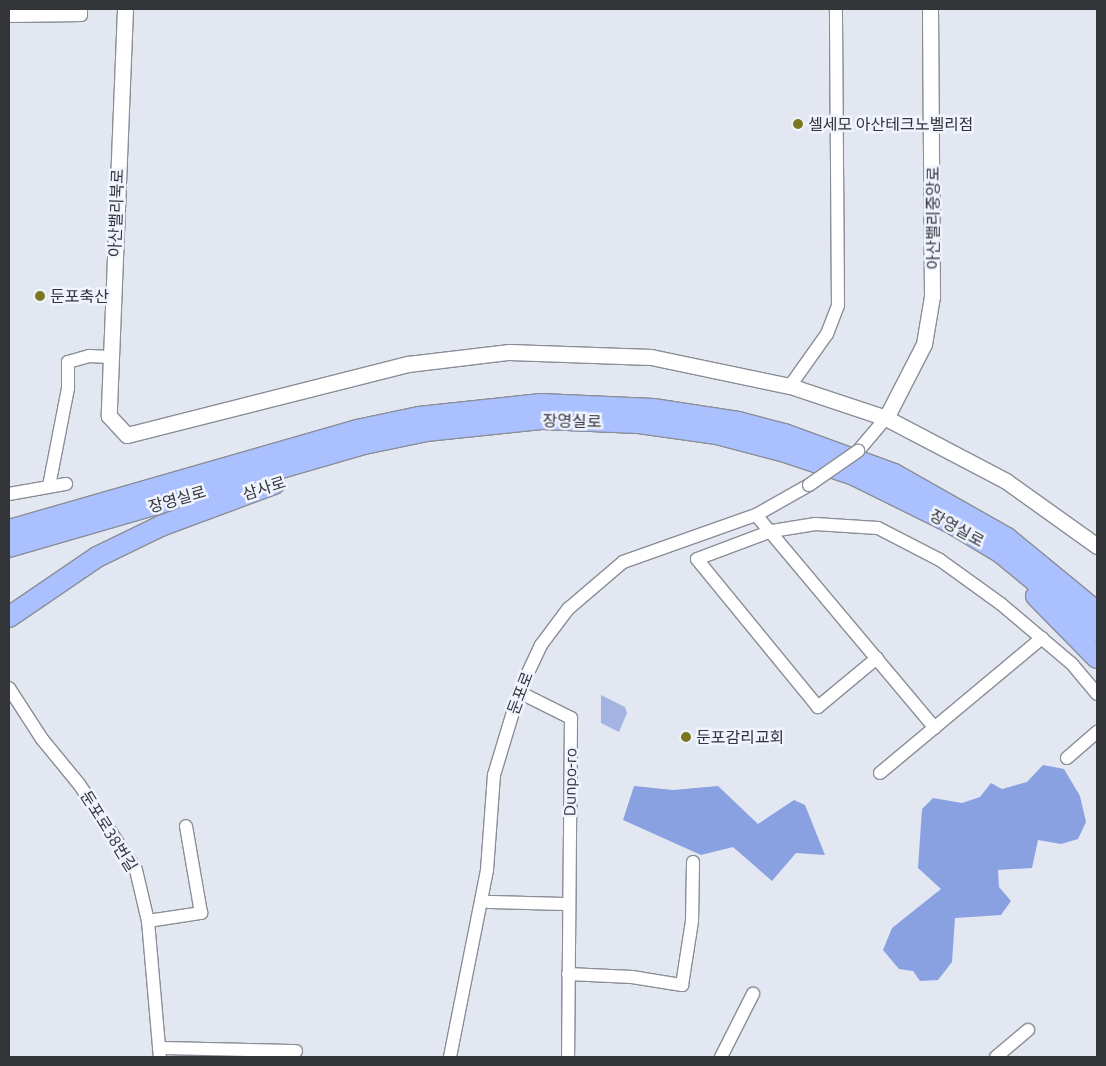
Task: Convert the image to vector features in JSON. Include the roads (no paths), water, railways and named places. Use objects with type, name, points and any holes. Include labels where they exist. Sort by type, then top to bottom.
[{"type":"highway","name":"장영실로","points":[[12,528],[357,430],[419,417],[541,404],[598,404],[694,414],[808,441],[894,474],[1007,538],[1097,612]]},
{"type":"highway","name":"장영실로","points":[[9,547],[364,444],[426,432],[543,419],[639,423],[717,434],[760,445],[854,475],[949,522],[1001,554],[1097,632]]},
{"type":"highway","name":"삼사로","points":[[9,617],[97,558],[161,526],[265,486],[371,457],[543,419]]},
{"type":"highway","points":[[949,522],[1044,603],[1097,658]]},
{"type":"highway","points":[[1007,538],[1065,572],[1097,599]]},
{"type":"street","points":[[9,16],[80,14],[81,9]]},
{"type":"street","name":"아산밸리북로","points":[[125,9],[109,416],[127,435],[138,434],[338,379],[408,364],[510,352],[651,357],[790,386]]},
{"type":"street","points":[[836,9],[838,305],[827,334],[790,386],[886,418],[1006,481],[1097,546]]},
{"type":"street","name":"아산밸리중앙로","points":[[886,418],[924,344],[932,296],[930,9]]},
{"type":"street","points":[[49,486],[68,388],[68,362],[89,356],[110,358]]},
{"type":"street","name":"둔포로","points":[[450,1057],[487,870],[494,775],[520,692],[541,645],[568,609],[607,573],[623,562],[756,515],[809,485],[858,451],[886,418]]},
{"type":"street","points":[[9,494],[66,484]]},
{"type":"street","points":[[756,515],[772,531],[935,728]]},
{"type":"street","points":[[877,658],[818,707],[697,559],[772,531],[815,524],[878,528],[940,560],[1001,604],[1072,664],[1097,694]]},
{"type":"street","points":[[880,774],[1042,638]]},
{"type":"street","name":"둔포로38번길","points":[[9,688],[42,739],[80,784],[136,870],[148,921],[160,1053]]},
{"type":"street","name":"Dunpo-ro","points":[[520,692],[571,718],[568,1057]]},
{"type":"street","points":[[1067,758],[1097,732]]},
{"type":"street","points":[[148,921],[201,913],[186,826]]},
{"type":"street","points":[[568,974],[632,977],[682,985],[692,921],[693,862]]},
{"type":"street","points":[[488,902],[568,904]]},
{"type":"street","points":[[720,1057],[753,994]]},
{"type":"street","points":[[996,1057],[1028,1030]]},
{"type":"street","points":[[160,1053],[296,1051]]},
{"type":"place","name":"셀세모 아산테크노벨리점","points":[[798,124]]},
{"type":"place","name":"둔포축산","points":[[40,296]]},
{"type":"place","name":"둔포감리교회","points":[[686,737]]}]
